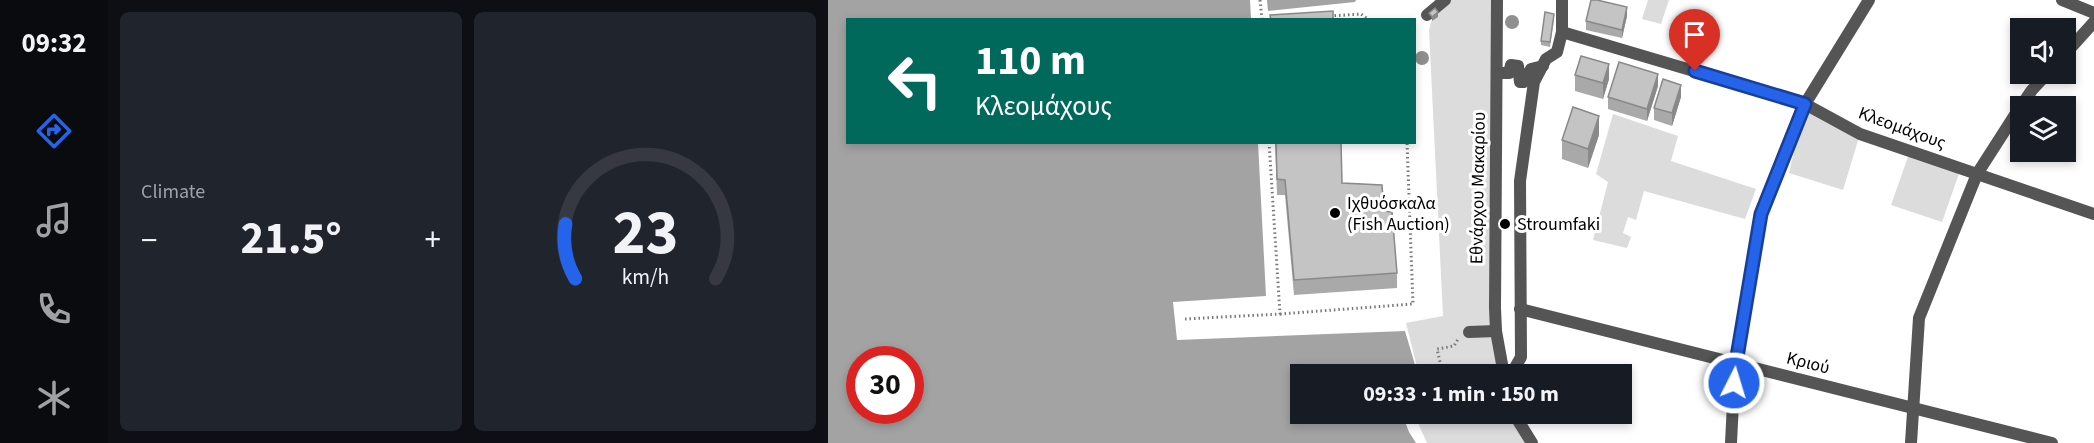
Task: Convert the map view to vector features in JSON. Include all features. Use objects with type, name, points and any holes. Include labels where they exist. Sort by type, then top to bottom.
[{"type":"street","points":[[1427,15],[1445,0]]},
{"type":"street","name":"Εθνάρχου Μακαρίου","points":[[1497,0],[1496,331],[1502,364]]},
{"type":"street","points":[[1517,364],[1521,357],[1520,181],[1534,82],[1545,59],[1557,52],[1562,32],[1562,0]]},
{"type":"street","points":[[1731,443],[1736,363],[1761,214],[1805,104],[1869,0]]},
{"type":"street","points":[[2062,0],[2094,13]]},
{"type":"street","points":[[2076,42],[2094,22]]},
{"type":"street","name":"Κλεομάχους","points":[[1562,32],[1805,104],[1860,134],[2094,214]]},
{"type":"street","points":[[1498,73],[1509,73],[1511,65],[1518,66],[1520,82],[1524,82],[1531,69],[1543,66]]},
{"type":"street","points":[[2028,96],[2038,84]]},
{"type":"street","points":[[1911,443],[1919,318],[1977,174],[2010,124]]},
{"type":"street","name":"Κριού","points":[[1521,309],[2052,443]]},
{"type":"street","points":[[1469,332],[1496,331]]},
{"type":"street","points":[[1520,424],[1532,443]]},
{"type":"path","points":[[1260,0],[1262,18]]},
{"type":"path","points":[[1328,16],[1361,14],[1366,18]]},
{"type":"path","points":[[1269,144],[1280,314]]},
{"type":"path","points":[[1185,319],[1413,304],[1407,144]]},
{"type":"path","points":[[1440,364],[1437,349],[1454,346],[1459,337],[1469,332]]},
{"type":"shaded area","points":[[828,0],[1250,0],[1251,18],[846,18],[846,144],[1258,144],[1266,296],[1173,302],[1177,340],[1405,331],[1415,364],[1290,364],[1290,424],[1406,424],[1416,443],[828,443]]},
{"type":"shaded area","points":[[1267,0],[1356,0],[1355,2],[1268,11]]},
{"type":"shaded area","points":[[1445,0],[1497,0],[1495,308],[1503,364],[1416,364],[1406,323],[1443,316],[1429,30],[1435,8]]},
{"type":"shaded area","points":[[1648,0],[1669,0],[1661,24],[1642,19]]},
{"type":"shaded area","points":[[1805,104],[1860,134],[1843,190],[1789,173]]},
{"type":"shaded area","points":[[1613,114],[1678,136],[1671,161],[1756,189],[1745,219],[1644,191],[1636,220],[1628,217],[1623,233],[1631,237],[1627,248],[1593,240],[1608,182],[1596,174]]},
{"type":"shaded area","points":[[1910,151],[1961,168],[1942,222],[1891,205]]},
{"type":"shaded area","points":[[1418,424],[1520,424],[1532,443],[1427,443]]},
{"type":"building","points":[[1591,0],[1627,7],[1622,30],[1586,21]]},
{"type":"building","points":[[1435,8],[1438,12],[1432,17],[1429,13]]},
{"type":"building","points":[[1333,11],[1333,18],[1271,18],[1270,15]]},
{"type":"building","points":[[1545,12],[1554,14],[1550,42],[1541,41]]},
{"type":"building","points":[[1581,56],[1609,64],[1603,83],[1575,75]]},
{"type":"building","points":[[1619,62],[1658,74],[1647,109],[1608,97]]},
{"type":"building","points":[[1663,79],[1681,85],[1672,113],[1654,108]]},
{"type":"building","points":[[1573,107],[1599,116],[1588,149],[1562,140]]},
{"type":"building","name":"Ιχθυόσκαλα (Fish Auction)","points":[[1276,144],[1341,144],[1342,183],[1382,185],[1384,211],[1392,212],[1397,273],[1294,280],[1285,180],[1277,179]]},
{"type":"place","name":"Ιχθυόσκαλα (Fish Auction)","points":[[1335,213]]},
{"type":"place","name":"Stroumfaki","points":[[1505,224]]},
{"type":"route","points":[[1695,71],[1805,104],[1761,214],[1734,383]]}]
